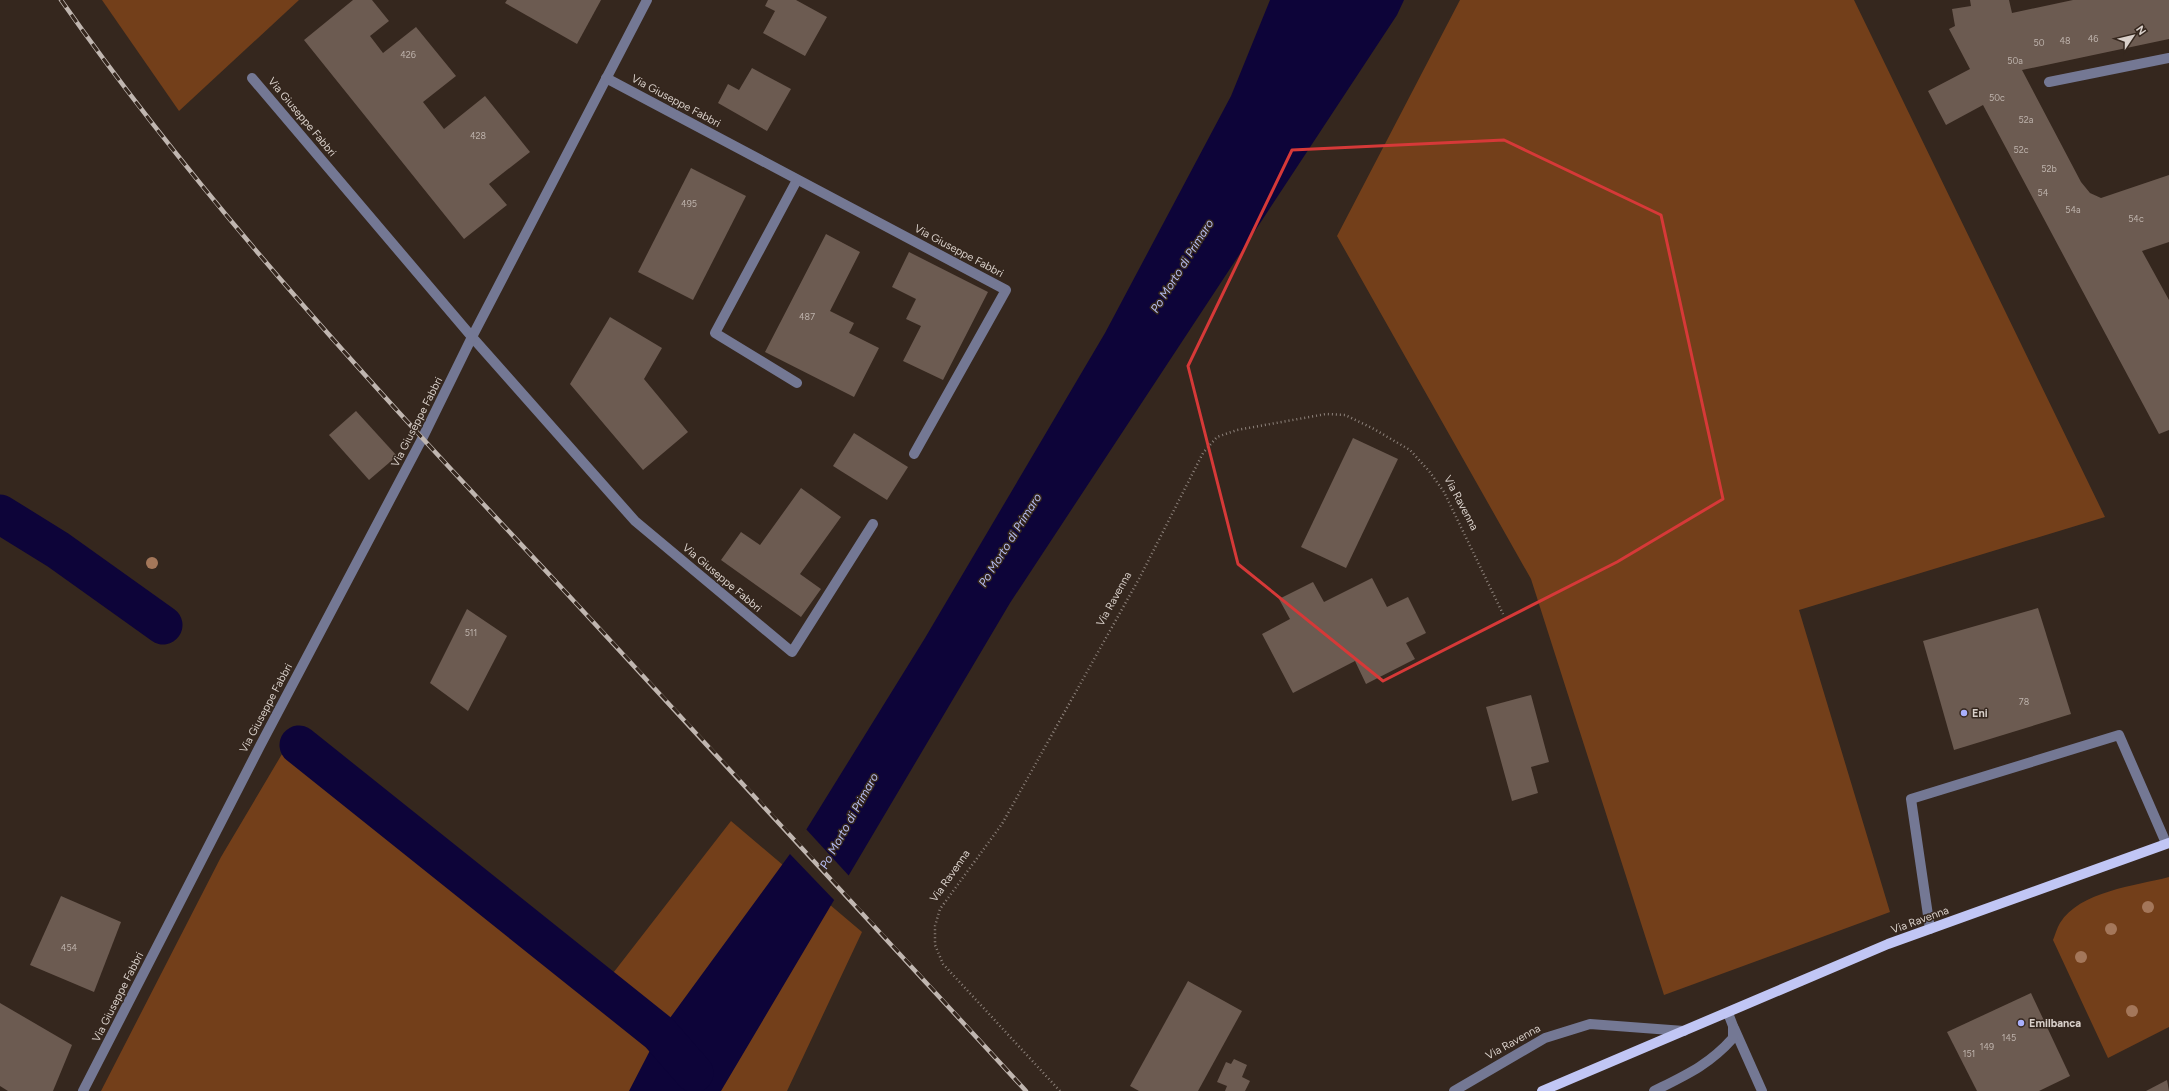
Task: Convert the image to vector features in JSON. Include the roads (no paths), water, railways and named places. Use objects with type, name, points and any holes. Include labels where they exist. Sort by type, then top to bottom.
[{"type":"main road","name":"Via Ravenna","points":[[1542,1091],[1888,944],[2168,843]]},
{"type":"street","name":"Via Giuseppe Fabbri","points":[[83,1091],[260,746],[422,439],[472,337],[647,0]]},
{"type":"street","points":[[2048,82],[2169,58]]},
{"type":"street","name":"Via Giuseppe Fabbri","points":[[252,78],[472,337],[635,521],[792,652],[873,524]]},
{"type":"street","name":"Via Giuseppe Fabbri","points":[[606,78],[1006,290],[914,454]]},
{"type":"street","points":[[797,180],[715,333],[797,383]]},
{"type":"street","points":[[1930,929],[1910,799],[2119,735],[2168,843]]},
{"type":"street","points":[[1728,1013],[1762,1091]]},
{"type":"street","name":"Via Ravenna","points":[[1454,1091],[1545,1038],[1590,1024],[1684,1031]]},
{"type":"street","points":[[1654,1091],[1702,1066],[1715,1057],[1733,1038],[1733,1026]]},
{"type":"water","name":"Po Morto di Primaro","points":[[1270,0],[1404,0],[1397,15],[1010,603],[721,1091],[629,1091],[659,1033],[798,843],[925,638],[1105,333],[1231,96]]},
{"type":"waterway","points":[[0,514],[58,550],[163,625]]},
{"type":"waterway","points":[[299,745],[659,1033],[694,1073]]},
{"type":"railway","points":[[61,0],[117,78],[176,154],[237,228],[363,373],[735,774],[1026,1091]]},
{"type":"place","name":"Eni","points":[[1964,713]]},
{"type":"place","name":"Emilbanca","points":[[2021,1023]]}]
